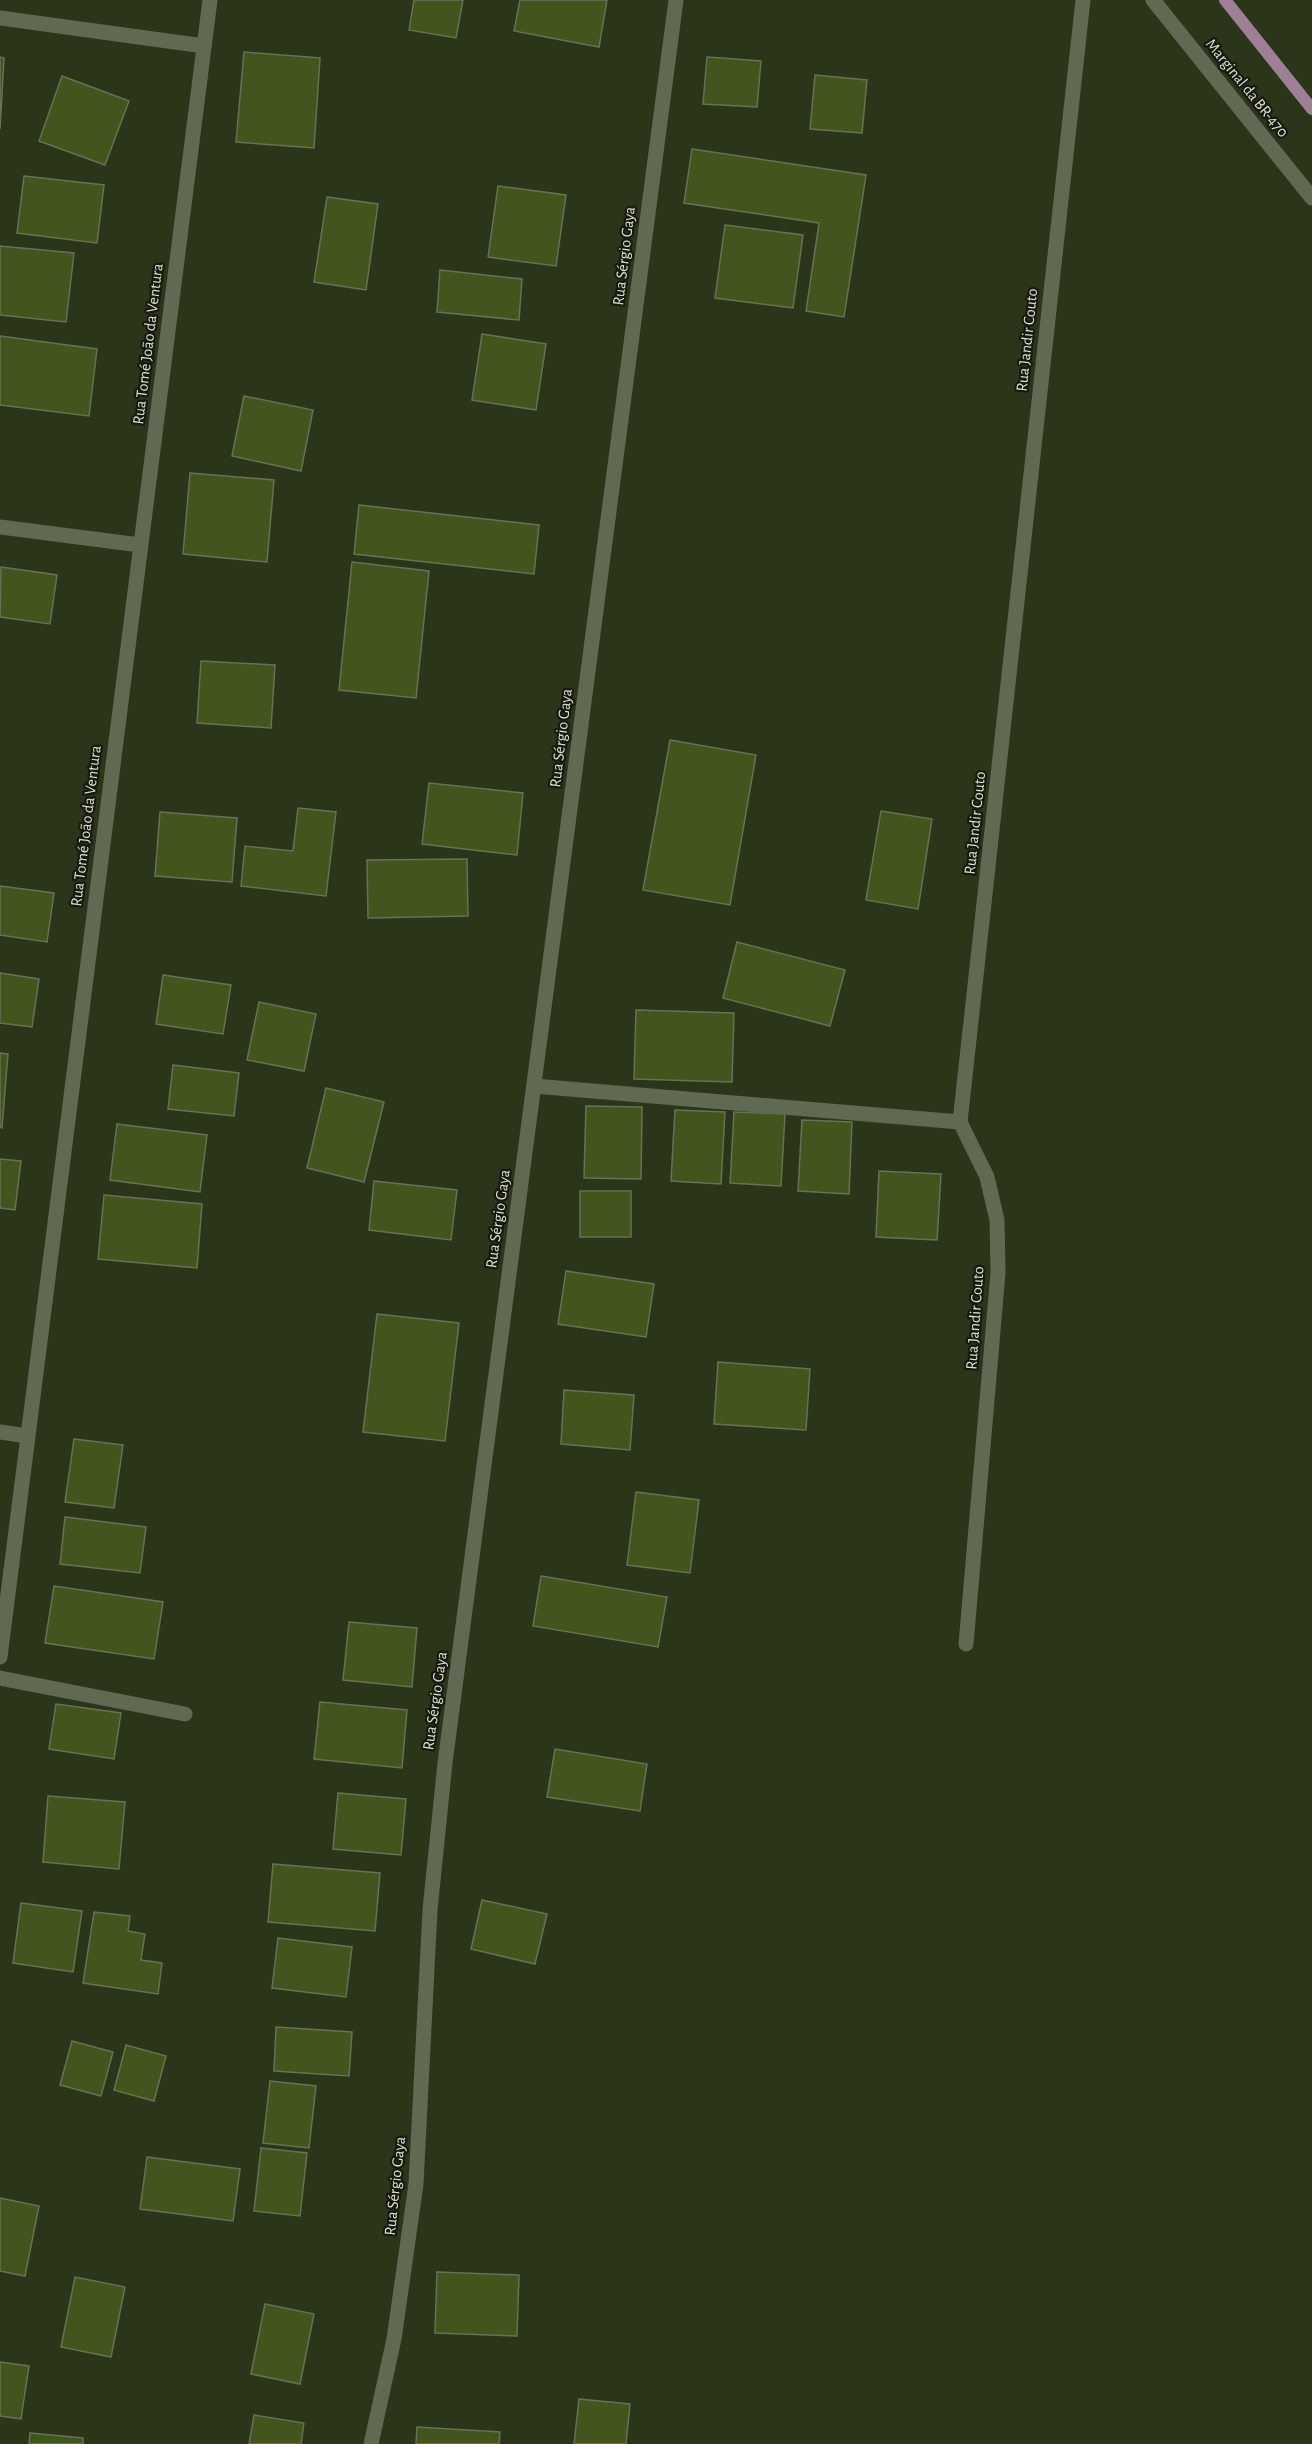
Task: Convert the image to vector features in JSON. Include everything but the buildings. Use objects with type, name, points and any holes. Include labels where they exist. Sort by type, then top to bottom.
[{"type":"street","name":"Rua Tomé João da Ventura","points":[[0,1658],[210,0]]},
{"type":"street","name":"Rua Sérgio Gaya","points":[[371,2444],[394,2339],[416,2184],[430,1910],[445,1763],[676,0]]},
{"type":"street","name":"Rua Jandir Couto","points":[[966,1644],[998,1274],[998,1220],[987,1177],[960,1122],[1083,0]]},
{"type":"street","name":"Marginal da BR-470","points":[[1153,0],[1312,198]]},
{"type":"street","points":[[0,18],[204,46]]},
{"type":"street","points":[[0,527],[140,545]]},
{"type":"street","points":[[534,1086],[960,1122]]},
{"type":"street","points":[[0,1432],[27,1436]]},
{"type":"street","points":[[0,1678],[185,1714]]},
{"type":"waterway","points":[[1225,0],[1312,109]]}]
